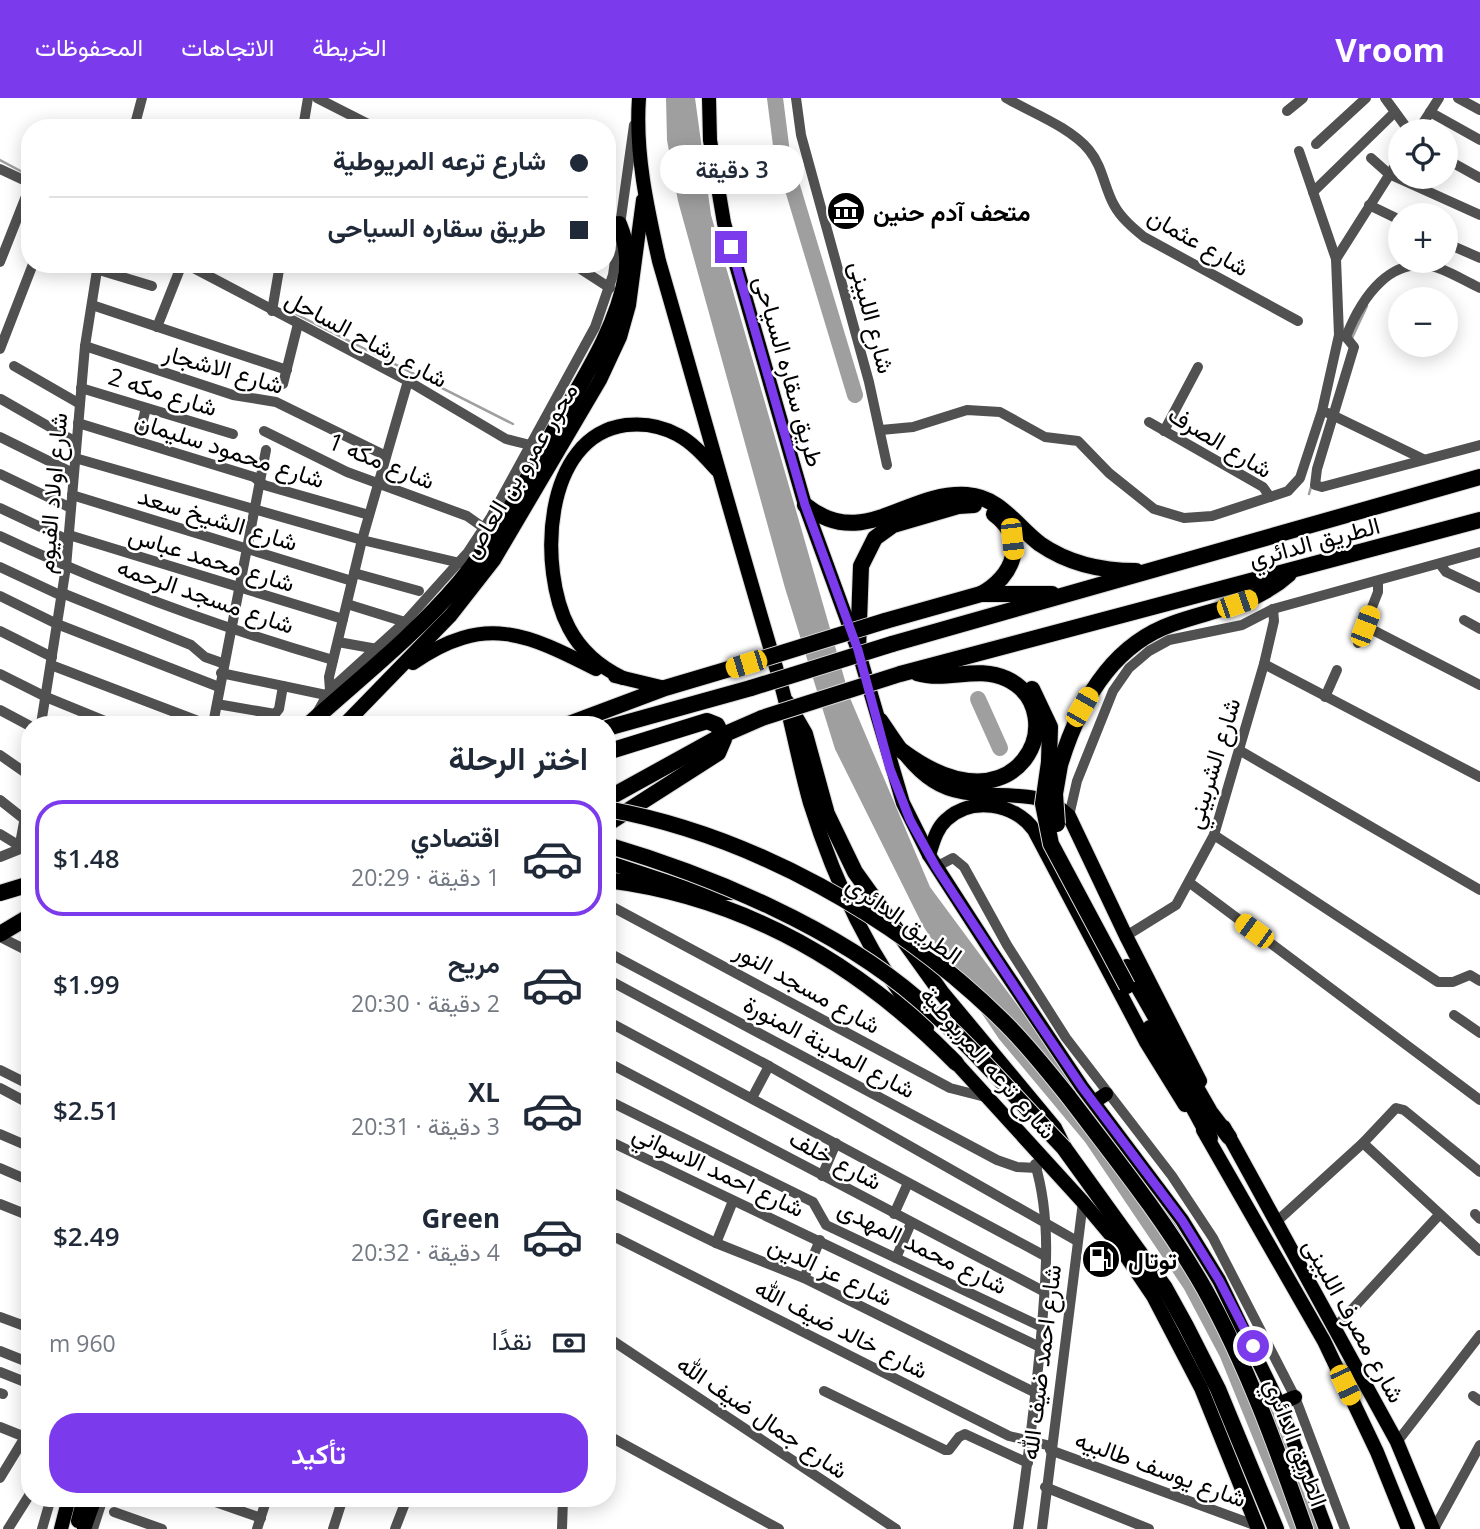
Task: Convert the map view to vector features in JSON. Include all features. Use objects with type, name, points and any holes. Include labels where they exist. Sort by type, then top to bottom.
[{"type":"highway","points":[[319,716],[432,612],[461,581],[496,533],[590,365],[614,314],[626,279],[628,260],[619,224]]},
{"type":"highway","name":"الطريق الدائري","points":[[616,726],[1480,477]]},
{"type":"highway","points":[[805,505],[828,521],[852,524],[945,497],[978,496],[994,502],[1039,543],[1073,561],[1117,571],[1160,570]]},
{"type":"highway","points":[[858,650],[861,566],[876,538],[893,525],[958,506],[972,505],[998,516],[1012,539],[1011,567],[1004,579],[981,594]]},
{"type":"highway","name":"الطريق الدائري","points":[[616,794],[723,735],[762,718],[906,673],[1480,520]]},
{"type":"highway","points":[[1210,1138],[1051,844],[1043,804],[1055,764],[1089,694],[1129,649],[1170,624],[1252,599],[1277,585],[1292,571]]},
{"type":"highway","points":[[590,716],[665,688],[981,594],[1069,595]]},
{"type":"highway","points":[[906,673],[940,676],[992,673],[1019,679],[1036,694],[1050,727],[1055,764],[1054,808],[1060,836],[1128,967],[1210,1112],[1229,1137]]},
{"type":"highway","points":[[902,751],[929,769],[965,781],[998,779],[1020,765],[1033,743],[1032,712],[1021,689],[992,673]]},
{"type":"highway","points":[[787,703],[805,734],[820,794],[844,853],[895,932],[1044,1116],[1064,1148]]},
{"type":"highway","points":[[616,749],[707,721],[714,723],[723,735],[723,747],[718,753],[616,818]]},
{"type":"highway","name":"الطريق الدائري","points":[[616,811],[645,816],[713,837],[815,886],[902,938],[971,993],[1018,1037],[1142,1194],[1204,1288],[1266,1419],[1305,1529]]},
{"type":"highway","name":"الطريق الدائري","points":[[616,848],[675,867],[736,893],[838,943],[908,991],[974,1054],[1064,1148],[1165,1288],[1219,1390],[1276,1529]]},
{"type":"highway","points":[[616,882],[694,898],[764,924],[811,947],[882,993],[914,1020],[956,1063]]},
{"type":"highway","points":[[0,893],[21,887]]},
{"type":"highway","points":[[0,935],[21,922]]},
{"type":"highway","points":[[0,935],[21,931]]},
{"type":"main road","name":"طريق سقاره السياحى","points":[[709,98],[716,182],[724,223],[805,505],[858,650]]},
{"type":"main road","points":[[639,102],[645,195],[659,261],[720,473]]},
{"type":"main road","name":"محور عمرو بن العاص","points":[[353,716],[395,676],[451,615],[494,560],[608,366],[629,305],[645,195]]},
{"type":"main road","points":[[623,678],[592,659],[576,640],[563,614],[550,538],[556,500],[564,477],[584,445],[595,436],[635,424],[676,433],[720,473]]},
{"type":"main road","name":"شارع ترعه المريوطية","points":[[720,473],[787,703],[810,801],[853,912],[896,988],[956,1063],[992,1099],[1083,1202],[1130,1262],[1173,1332],[1223,1437],[1257,1527]]},
{"type":"main road","points":[[395,676],[431,653],[464,638],[513,634],[538,640],[598,670],[665,688]]},
{"type":"main road","points":[[858,650],[896,786],[932,861],[1100,1098],[1190,1232],[1236,1312],[1279,1404],[1326,1529]]},
{"type":"main road","points":[[874,709],[902,751],[925,775],[950,790],[990,797],[1039,797],[1059,806],[1069,816]]},
{"type":"main road","points":[[932,861],[937,831],[945,821],[971,807],[1009,809],[1024,817],[1034,830],[1046,815],[1060,813],[1069,816]]},
{"type":"main road","name":"شارع مصرف اللبينى","points":[[1069,816],[1126,936],[1229,1137],[1397,1442],[1433,1529]]},
{"type":"main road","name":"شارع مصرف اللبينى","points":[[1034,830],[1151,1051],[1210,1138],[1324,1341],[1377,1452],[1408,1529]]},
{"type":"main road","points":[[616,865],[701,892],[736,893]]},
{"type":"main road","points":[[1279,1404],[1295,1397]]},
{"type":"main road","points":[[54,1529],[58,1507]]},
{"type":"main road","points":[[61,1529],[67,1507]]},
{"type":"main road","points":[[75,1529],[81,1507]]},
{"type":"main road","points":[[85,1529],[92,1507]]},
{"type":"street","points":[[136,119],[142,98]]},
{"type":"street","points":[[304,119],[308,98]]},
{"type":"street","points":[[317,98],[358,119]]},
{"type":"street","name":"شارع اللبينى","points":[[796,98],[802,135],[881,430],[887,466]]},
{"type":"street","name":"شارع عثمان","points":[[1006,98],[1071,135],[1088,148],[1098,162],[1113,204],[1125,221],[1144,237],[1298,321]]},
{"type":"street","points":[[1287,111],[1303,98]]},
{"type":"street","points":[[1316,144],[1366,98]]},
{"type":"street","points":[[1385,98],[1400,119]]},
{"type":"street","points":[[1458,98],[1480,110]]},
{"type":"street","points":[[616,245],[628,153],[639,102]]},
{"type":"street","points":[[1425,119],[1434,103],[1480,140]]},
{"type":"street","points":[[1313,191],[1395,112]]},
{"type":"street","points":[[1299,151],[1336,259],[1343,336],[1354,347],[1314,480],[1317,486],[1480,444]]},
{"type":"street","points":[[1371,158],[1388,173]]},
{"type":"street","points":[[1458,165],[1480,177]]},
{"type":"street","points":[[0,170],[21,180]]},
{"type":"street","points":[[1336,259],[1388,176]]},
{"type":"street","points":[[1422,189],[1480,215]]},
{"type":"street","points":[[1369,205],[1388,214]]},
{"type":"street","points":[[0,262],[21,208]]},
{"type":"street","points":[[1458,248],[1480,258]]},
{"type":"street","points":[[881,430],[913,427],[967,410],[990,410],[1010,416],[1045,437],[1078,441],[1116,479],[1163,513],[1184,518],[1203,518],[1288,491],[1297,483],[1322,411],[1343,336],[1369,292],[1388,275],[1405,269],[1439,268],[1480,288]]},
{"type":"street","points":[[0,349],[30,273]]},
{"type":"street","name":"شارع اولاد الفيوم","points":[[42,716],[66,567],[85,346],[97,273]]},
{"type":"street","points":[[115,273],[152,286]]},
{"type":"street","points":[[157,327],[180,273]]},
{"type":"street","name":"شارع رشاح الساحل","points":[[201,273],[408,381],[506,439],[530,445]]},
{"type":"street","points":[[272,311],[278,273]]},
{"type":"street","points":[[587,273],[610,288]]},
{"type":"street","points":[[315,716],[328,692],[405,622],[460,563],[484,528],[595,327],[610,288],[612,273]]},
{"type":"street","points":[[92,305],[287,370]]},
{"type":"street","points":[[283,384],[298,324]]},
{"type":"street","name":"شارع الاشجار","points":[[85,346],[233,395],[276,402],[386,456]]},
{"type":"street","points":[[15,366],[80,404]]},
{"type":"street","points":[[1164,431],[1198,367]]},
{"type":"street","points":[[328,692],[328,680],[362,540],[408,381]]},
{"type":"street","name":"شارع مكه 2","points":[[81,388],[233,434]]},
{"type":"street","points":[[1,399],[76,442]]},
{"type":"street","points":[[138,440],[146,408]]},
{"type":"street","points":[[1322,411],[1423,460]]},
{"type":"street","name":"شارع الصرف","points":[[1149,422],[1263,486],[1270,497]]},
{"type":"street","name":"شارع محمود سليمان","points":[[78,423],[254,477],[260,483],[369,515]]},
{"type":"street","name":"شارع مكه 1","points":[[264,431],[378,484],[467,516],[484,528]]},
{"type":"street","points":[[0,437],[74,473]]},
{"type":"street","points":[[215,716],[221,668],[256,510],[266,450]]},
{"type":"street","points":[[75,458],[362,540],[460,563]]},
{"type":"street","points":[[0,474],[71,508]]},
{"type":"street","name":"شارع الشيخ سعد","points":[[72,495],[247,551],[419,591]]},
{"type":"street","name":"شارع محمد عباس","points":[[0,508],[68,538],[343,619]]},
{"type":"street","name":"شارع مسجد الرحمه","points":[[0,536],[66,567],[230,630],[333,660]]},
{"type":"street","points":[[1069,816],[1077,781],[1113,691],[1129,668],[1158,645],[1242,625],[1273,609],[1480,552]]},
{"type":"street","points":[[1440,564],[1446,572],[1480,588]]},
{"type":"street","points":[[0,567],[62,595],[191,645],[221,668],[283,686],[328,692]]},
{"type":"street","points":[[1358,643],[1378,592],[1378,581]]},
{"type":"street","points":[[0,596],[57,624],[219,687]]},
{"type":"street","points":[[347,604],[405,622]]},
{"type":"street","name":"شارع الشربيني","points":[[1126,936],[1177,905],[1214,835],[1264,664],[1274,621],[1273,609]]},
{"type":"street","points":[[1464,620],[1480,629]]},
{"type":"street","points":[[1365,626],[1480,685]]},
{"type":"street","points":[[0,631],[51,661],[186,716]]},
{"type":"street","points":[[338,642],[377,649]]},
{"type":"street","points":[[1264,664],[1480,778]]},
{"type":"street","points":[[1325,697],[1337,670]]},
{"type":"street","points":[[0,674],[92,716]]},
{"type":"street","points":[[217,704],[275,713],[279,709],[283,686]]},
{"type":"street","points":[[0,710],[21,721]]},
{"type":"street","points":[[1239,750],[1480,890]]},
{"type":"street","points":[[0,755],[21,770]]},
{"type":"street","points":[[0,800],[21,817]]},
{"type":"street","points":[[0,834],[21,846]]},
{"type":"street","points":[[1214,835],[1438,982],[1453,982],[1470,975],[1480,981]]},
{"type":"street","points":[[0,857],[21,847]]},
{"type":"street","points":[[932,861],[953,859],[964,867],[1089,1083]]},
{"type":"street","points":[[1190,883],[1480,1100]]},
{"type":"street","name":"شارع مسجد النور","points":[[616,909],[950,1088],[992,1099]]},
{"type":"street","points":[[0,935],[21,947]]},
{"type":"street","name":"شارع المدينة المنورة","points":[[616,957],[997,1160],[1017,1167],[1037,1168]]},
{"type":"street","points":[[616,984],[769,1066],[1077,1241]]},
{"type":"street","points":[[1454,1015],[1480,1033]]},
{"type":"street","points":[[616,1026],[1045,1256]]},
{"type":"street","points":[[752,1098],[769,1066]]},
{"type":"street","name":"شارع خلف","points":[[616,1067],[1045,1292]]},
{"type":"street","points":[[0,1070],[21,1080]]},
{"type":"street","points":[[0,1088],[21,1099]]},
{"type":"street","points":[[1100,1098],[1201,1218],[1270,1344],[1295,1397],[1345,1529]]},
{"type":"street","name":"شارع محمد المهدى","points":[[616,1104],[813,1202],[826,1225],[1042,1327]]},
{"type":"street","points":[[1275,1223],[1363,1143],[1393,1111],[1404,1110],[1480,1172]]},
{"type":"street","points":[[0,1134],[21,1143]]},
{"type":"street","name":"شارع احمد ضيف الله","points":[[1018,1529],[1032,1442],[1045,1292],[1046,1224],[1037,1168],[1028,1141]]},
{"type":"street","points":[[822,1176],[836,1143]]},
{"type":"street","points":[[1363,1143],[1480,1251]]},
{"type":"street","name":"شارع احمد الاسواني","points":[[616,1144],[1040,1346]]},
{"type":"street","points":[[0,1168],[21,1177]]},
{"type":"street","points":[[894,1214],[908,1183]]},
{"type":"street","name":"شارع عز الدين","points":[[616,1194],[716,1242],[804,1278],[1036,1392]]},
{"type":"street","points":[[716,1242],[733,1201]]},
{"type":"street","name":"شارع احمد ضيف الله","points":[[1042,1529],[1045,1487],[1083,1202]]},
{"type":"street","points":[[0,1204],[21,1212]]},
{"type":"street","points":[[1334,1328],[1439,1215]]},
{"type":"street","points":[[896,1258],[911,1223]]},
{"type":"street","name":"شارع خالد ضيف الله","points":[[617,1238],[1009,1436],[1051,1448]]},
{"type":"street","points":[[804,1278],[820,1240]]},
{"type":"street","points":[[0,1317],[21,1325]]},
{"type":"street","points":[[1397,1442],[1480,1335]]},
{"type":"street","name":"شارع جمال ضيف الله","points":[[616,1343],[896,1529]]},
{"type":"street","points":[[0,1351],[21,1359]]},
{"type":"street","points":[[0,1372],[21,1380]]},
{"type":"street","points":[[824,1391],[945,1450],[949,1450],[960,1435],[965,1434],[1028,1463]]},
{"type":"street","points":[[0,1427],[21,1435]]},
{"type":"street","points":[[616,1440],[779,1529]]},
{"type":"street","points":[[0,1478],[21,1444]]},
{"type":"street","points":[[1433,1529],[1480,1445]]},
{"type":"street","name":"شارع يوسف طالبيه","points":[[1051,1448],[1257,1527]]},
{"type":"street","points":[[1045,1487],[1149,1529]]},
{"type":"street","points":[[8,1529],[22,1507]]},
{"type":"street","points":[[42,1529],[48,1507]]},
{"type":"street","points":[[93,1529],[100,1507]]},
{"type":"street","points":[[224,1507],[259,1523]]},
{"type":"street","points":[[333,1529],[340,1507]]},
{"type":"street","points":[[395,1529],[404,1507]]},
{"type":"street","points":[[562,1529],[563,1507]]},
{"type":"street","points":[[114,1513],[162,1529]]},
{"type":"shaded area","points":[[666,98],[695,98],[711,215],[850,698],[930,887],[1188,1236],[1223,1289],[1275,1403],[1322,1529],[1290,1529],[1220,1357],[1184,1289],[1085,1142],[999,1039],[923,926],[835,749],[785,588],[678,201],[667,140]]},
{"type":"waterway","points":[[775,98],[782,153],[855,395]]},
{"type":"waterway","points":[[0,160],[21,171]]},
{"type":"waterway","points":[[1352,338],[1367,306]]},
{"type":"waterway","points":[[286,309],[513,424]]},
{"type":"waterway","points":[[1309,494],[1311,487]]},
{"type":"waterway","points":[[978,699],[1000,748]]},
{"type":"place","name":"متحف آدم حنين","points":[[846,211]]},
{"type":"place","name":"توتال","points":[[1101,1259]]},
{"type":"route","points":[[731,247],[805,505],[858,650],[890,769],[910,820],[936,867],[1082,1087],[1182,1220],[1219,1280],[1253,1346]]}]
